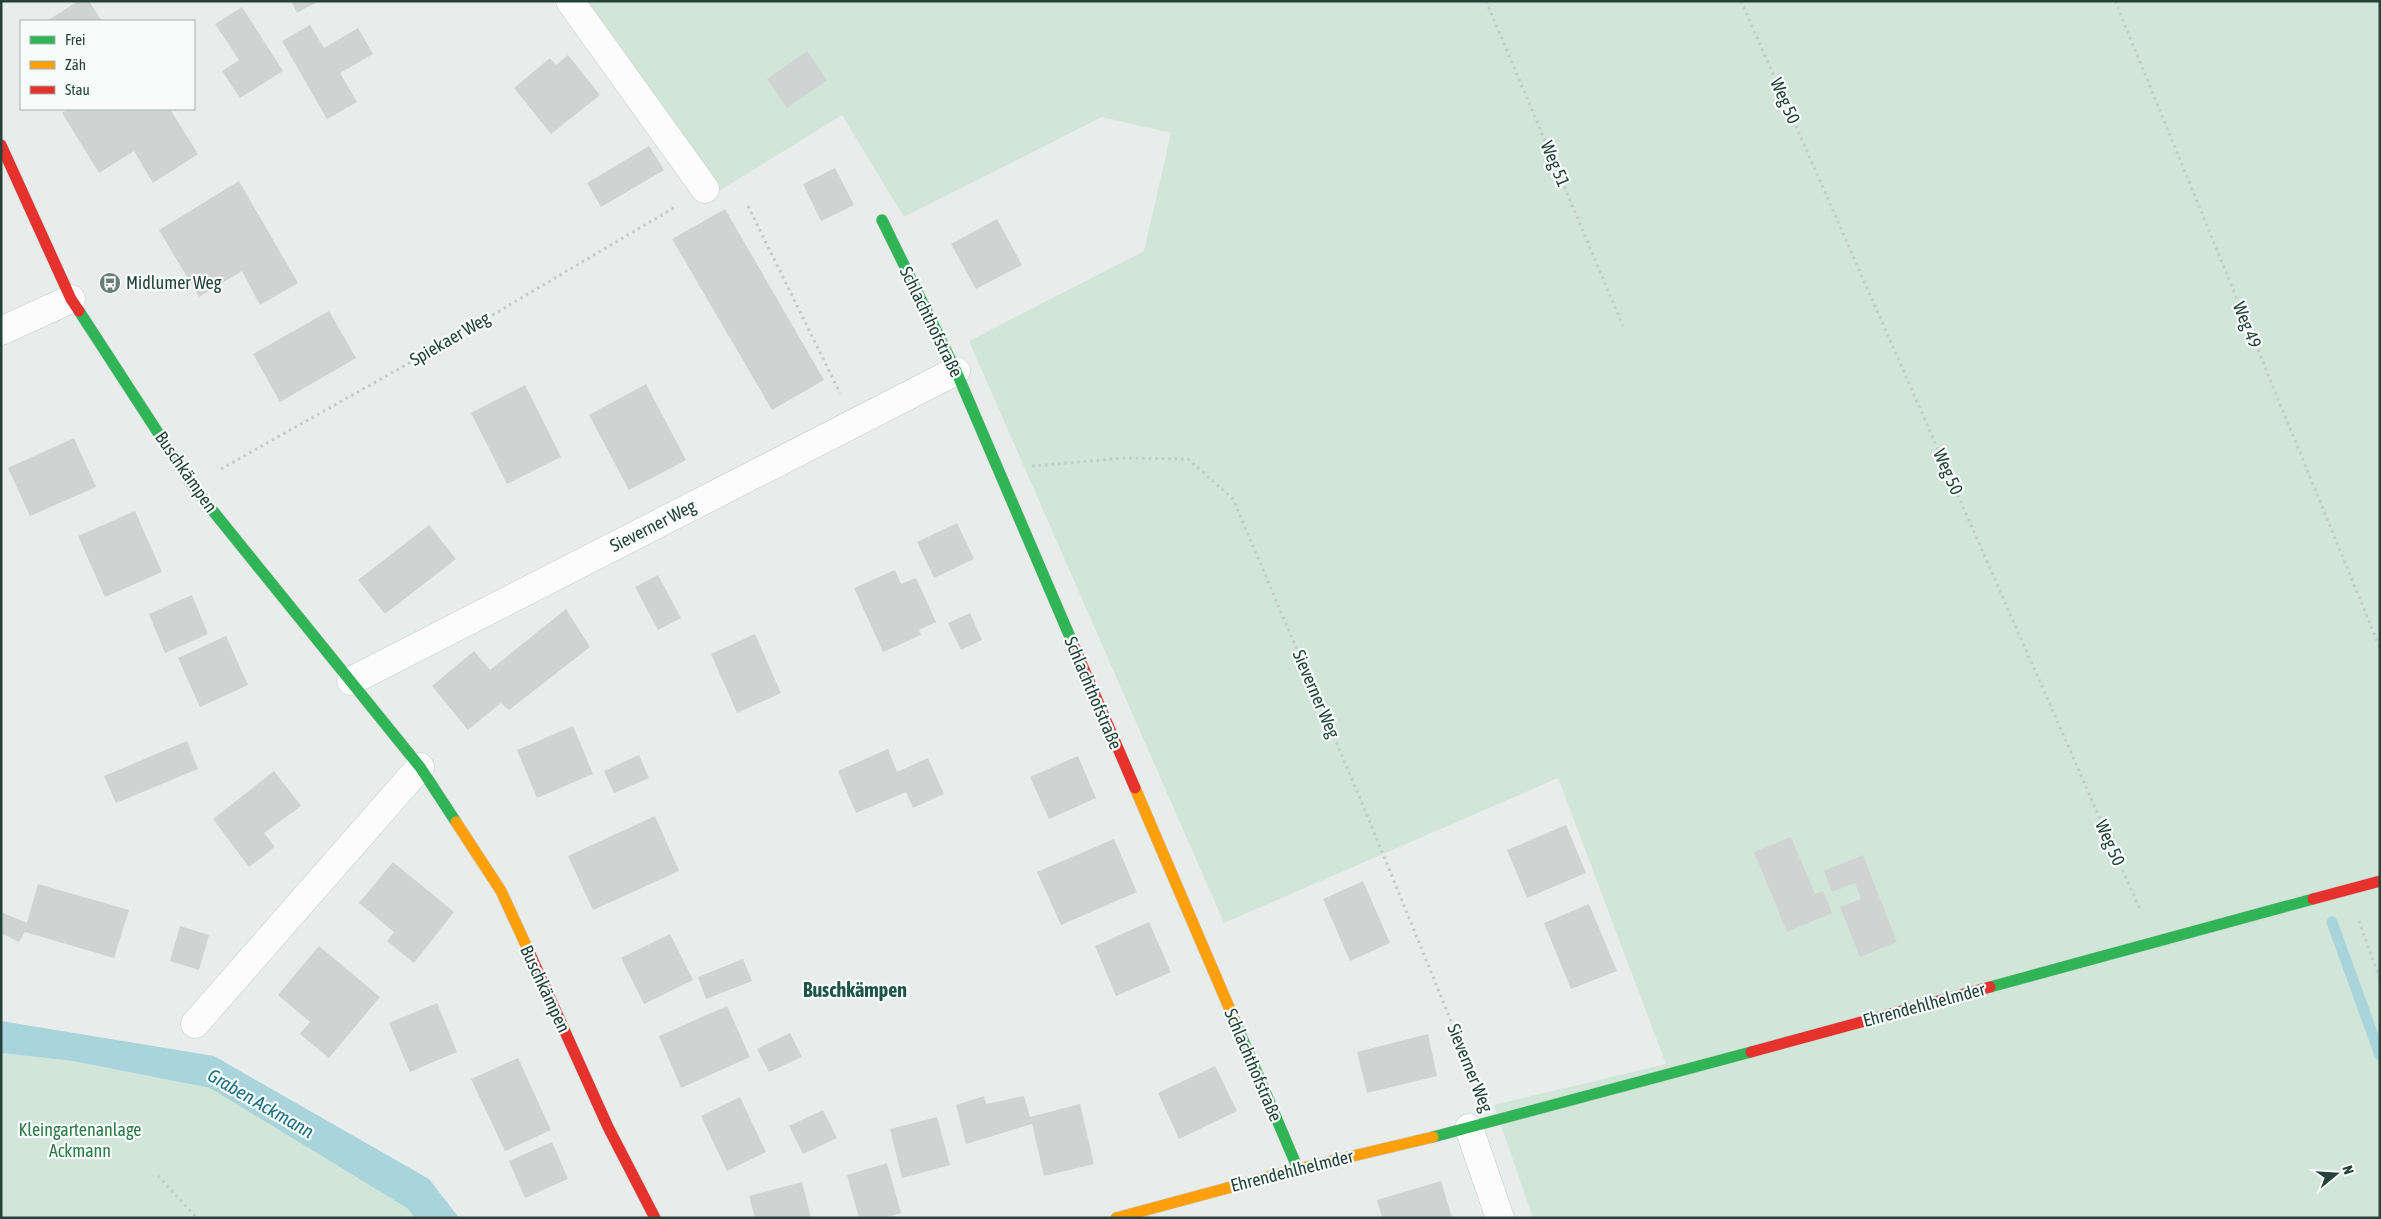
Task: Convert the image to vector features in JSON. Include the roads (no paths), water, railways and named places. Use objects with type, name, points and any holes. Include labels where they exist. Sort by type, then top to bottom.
[{"type":"street","points":[[570,1],[705,189]]},
{"type":"street","name":"Buschkämpen","points":[[1,145],[71,299],[192,485],[420,767],[501,891],[608,1127],[656,1218]]},
{"type":"street","name":"Schlachthofstraße","points":[[882,220],[956,371],[1298,1169]]},
{"type":"street","points":[[1,331],[71,299]]},
{"type":"street","name":"Sieverner Weg","points":[[351,681],[956,371]]},
{"type":"street","points":[[195,1024],[420,767]]},
{"type":"street","name":"Ehrendehlhelmder","points":[[1116,1218],[1298,1169],[1481,1126],[2380,881]]},
{"type":"street","points":[[1481,1126],[1500,1218]]},
{"type":"water","name":"Graben Ackmann","points":[[1,1021],[214,1056],[429,1179],[459,1218],[415,1218],[407,1208],[210,1088],[73,1061],[1,1053]]},
{"type":"waterway","points":[[2332,922],[2380,1055]]},
{"type":"place","name":"Midlumer Weg","points":[[110,283]]},
{"type":"district","name":"Buschkämpen","points":[[855,990]]},
{"type":"park label","name":"Kleingartenanlage Ackmann","points":[[80,1140]]}]
